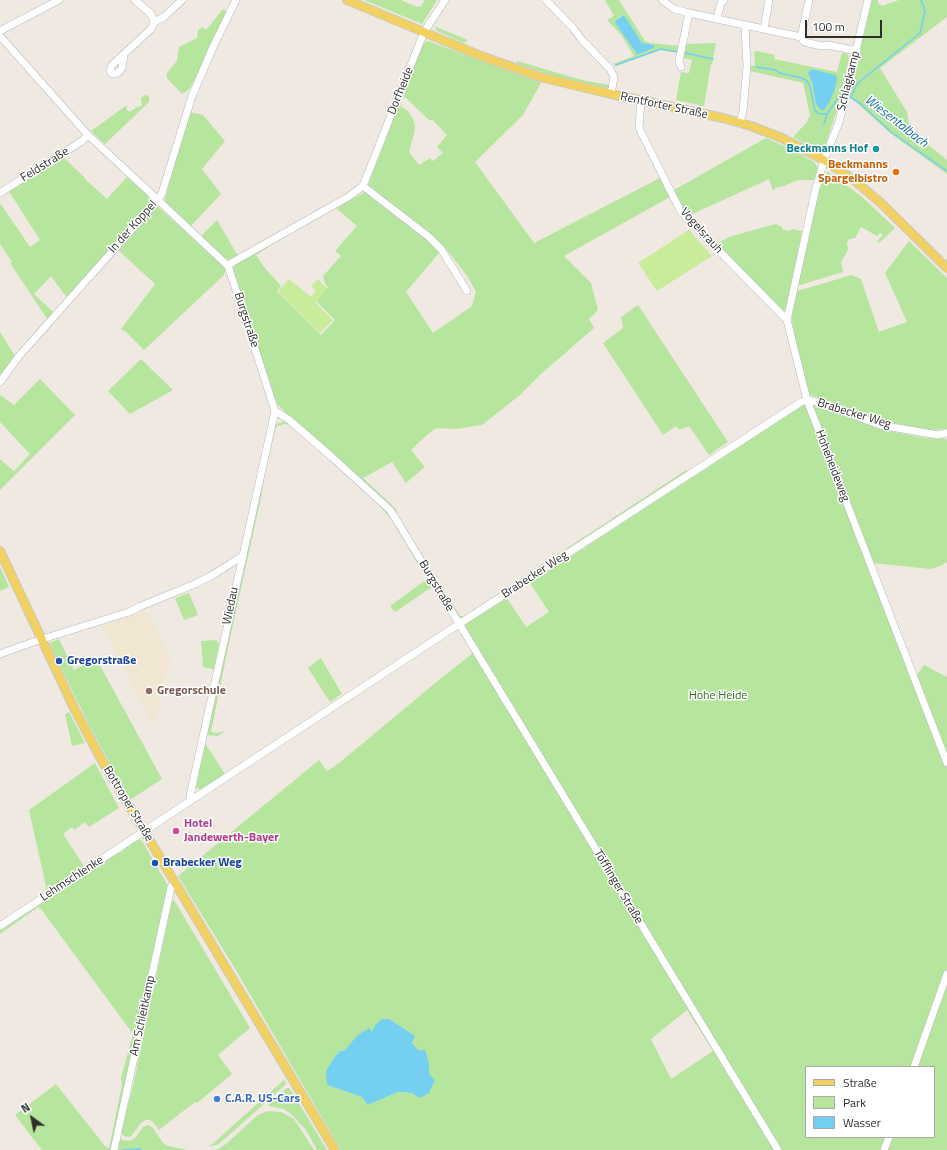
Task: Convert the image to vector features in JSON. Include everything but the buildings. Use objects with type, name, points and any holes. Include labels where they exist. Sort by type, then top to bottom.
[{"type":"main road","name":"Rentforter Straße","points":[[347,0],[481,56],[540,77],[641,101],[705,114],[740,123],[782,138],[824,160],[854,180],[882,204],[947,268]]},
{"type":"main road","name":"Bottroper Straße","points":[[0,551],[75,710],[101,759],[335,1150]]},
{"type":"street","points":[[0,31],[59,0]]},
{"type":"street","points":[[124,55],[151,30],[154,22],[151,14],[135,0]]},
{"type":"street","points":[[154,22],[164,17],[182,0]]},
{"type":"street","name":"In der Koppel","points":[[0,382],[19,356],[162,194],[192,96],[213,47],[236,0]]},
{"type":"street","name":"Dorfheide","points":[[228,266],[348,197],[363,186],[424,32],[445,0]]},
{"type":"street","points":[[546,0],[610,69],[614,77],[611,94]]},
{"type":"street","points":[[662,0],[674,9],[689,13],[801,37]]},
{"type":"street","points":[[717,18],[721,3],[724,0]]},
{"type":"street","points":[[764,29],[769,0]]},
{"type":"street","points":[[809,0],[801,37],[804,42],[857,51]]},
{"type":"street","name":"Schlagkamp","points":[[824,160],[839,122],[868,0]]},
{"type":"street","points":[[680,67],[679,61],[689,13]]},
{"type":"street","points":[[740,123],[743,111],[747,66],[745,25]]},
{"type":"street","name":"Burgstraße","points":[[0,36],[88,135],[228,266],[275,411],[288,419],[307,435],[390,510],[459,624]]},
{"type":"street","name":"Vogelsrauh","points":[[641,101],[639,128],[681,212],[787,320]]},
{"type":"street","name":"Feldstraße","points":[[0,193],[82,141],[88,135]]},
{"type":"street","name":"Hoheheideweg","points":[[824,160],[808,218],[787,320],[807,400],[947,763]]},
{"type":"street","points":[[363,186],[429,237],[441,249],[467,291]]},
{"type":"street","name":"Brabecker Weg","points":[[144,832],[459,624],[801,402],[807,400],[821,403],[880,425],[938,435],[947,433]]},
{"type":"street","name":"Wiedau","points":[[192,800],[190,797],[191,792],[275,411]]},
{"type":"street","points":[[0,654],[128,612],[195,584],[242,557]]},
{"type":"street","name":"Töfflinger Straße","points":[[459,624],[778,1150]]},
{"type":"street","name":"Lehmschlenke","points":[[0,926],[144,832]]},
{"type":"street","name":"Am Schleitkamp","points":[[114,1150],[171,887],[175,883]]},
{"type":"street","points":[[914,1066],[947,974]]},
{"type":"street","points":[[884,1150],[889,1138]]},
{"type":"shaded area","name":"Gregorschule","points":[[146,610],[170,658],[154,725],[102,625]]},
{"type":"green space","points":[[364,0],[401,0],[417,7],[421,6],[425,0],[437,0],[422,24]]},
{"type":"green space","points":[[605,0],[619,0],[645,41],[650,43],[680,46],[679,53],[661,50],[615,66],[613,64],[634,56],[622,36],[607,20],[614,16]],"holes":[[[623,15],[642,43],[653,45],[654,48],[637,54],[615,23],[616,20]]]},
{"type":"green space","points":[[872,0],[878,0],[878,3],[882,6],[899,0],[947,0],[947,17],[880,68],[907,112],[910,130],[947,160],[947,174],[890,133],[849,96]]},
{"type":"green space","points":[[223,9],[227,12],[194,82],[189,89],[182,94],[167,78],[167,73],[177,61],[179,47],[197,38],[198,30],[203,27],[206,30]]},
{"type":"green space","points":[[434,26],[468,40],[464,43],[437,31]]},
{"type":"green space","points":[[428,41],[541,83],[523,115],[475,162],[534,243],[660,178],[670,197],[564,256],[591,283],[598,310],[589,319],[594,328],[541,374],[520,395],[482,425],[456,429],[437,428],[429,433],[411,450],[425,467],[406,483],[392,462],[363,478],[397,510],[395,512],[276,403],[233,270],[234,265],[280,238],[281,239],[256,255],[264,267],[281,286],[277,291],[321,335],[335,320],[316,301],[328,287],[325,284],[323,276],[341,256],[335,251],[357,226],[336,208],[365,192],[423,235],[439,253],[406,292],[433,333],[472,306],[476,292],[468,277],[447,250],[429,232],[368,185],[399,103],[401,102],[400,106],[408,111],[415,126],[409,152],[419,165],[430,158],[433,161],[443,153],[437,147],[447,135],[433,120],[429,120],[405,97],[403,99],[402,96],[423,43]]},
{"type":"green space","points":[[716,43],[704,106],[676,100],[681,72],[689,73],[692,60],[683,58],[686,44]]},
{"type":"green space","points":[[757,51],[775,55],[774,59],[837,72],[842,53],[848,54],[849,58],[838,107],[825,146],[822,149],[818,150],[793,137],[807,122],[810,115],[803,83],[750,71],[750,65],[755,66],[754,52]],"holes":[[[809,75],[835,89],[825,109],[816,104],[812,82]]]},
{"type":"green space","points":[[517,61],[582,80],[609,86],[607,88],[558,77],[516,64]]},
{"type":"green space","points":[[145,95],[149,96],[149,102],[105,144],[91,131],[127,105],[126,109],[130,112],[137,107],[142,106],[141,98]]},
{"type":"green space","points":[[189,112],[203,115],[225,141],[202,169],[221,194],[191,226],[166,203],[165,199]]},
{"type":"green space","points":[[766,138],[795,151],[814,162],[819,169],[816,180],[798,180],[775,188],[773,191],[769,179],[688,216],[674,190]]},
{"type":"green space","points":[[63,157],[107,199],[127,177],[153,201],[67,298],[51,276],[34,294],[54,313],[48,320],[10,263],[12,262],[0,244],[0,203],[30,247],[40,240],[8,190]]},
{"type":"green space","points":[[828,172],[862,197],[895,228],[879,243],[877,241],[883,235],[880,233],[877,236],[861,227],[855,238],[849,239],[847,243],[848,250],[841,262],[843,272],[800,285],[796,284],[824,174]]},
{"type":"green space","points":[[157,206],[223,266],[225,272],[224,275],[144,350],[121,329],[155,284],[117,249]]},
{"type":"green space","points":[[217,220],[238,256],[231,260],[225,259],[201,236]]},
{"type":"green space","points":[[776,224],[782,227],[782,229],[802,231],[791,288],[786,309],[784,311],[782,311],[715,244],[732,236]]},
{"type":"green space","points":[[689,230],[712,256],[657,291],[638,263]]},
{"type":"green space","points":[[909,241],[947,278],[947,429],[929,430],[883,421],[810,395],[807,391],[797,349],[791,309],[796,291],[851,275],[861,279],[879,332],[907,322],[885,273]]},
{"type":"green space","points":[[289,279],[311,297],[316,291],[311,286],[318,279],[327,288],[315,302],[333,320],[320,333],[278,291]]},
{"type":"green space","points":[[638,305],[728,442],[709,455],[689,426],[678,429],[676,426],[663,435],[603,343],[623,328],[621,317]]},
{"type":"green space","points":[[0,332],[15,356],[0,378]]},
{"type":"green space","points":[[141,359],[173,390],[130,414],[108,391]]},
{"type":"green space","points":[[40,379],[75,415],[0,490],[0,459],[14,471],[30,454],[0,422],[0,395],[14,405]]},
{"type":"green space","name":"Hohe Heide","points":[[805,404],[947,764],[947,1150],[341,1150],[234,967],[178,876],[319,760],[327,771],[339,763],[473,653],[511,716],[515,713],[464,625],[507,598],[526,627],[549,612],[530,583]],"holes":[[[687,1010],[713,1051],[671,1079],[651,1039]],[[372,1032],[412,1043],[429,1064],[429,1074],[412,1093],[398,1092],[368,1105],[362,1097],[327,1085],[327,1071],[335,1056],[340,1051],[344,1051]]]},
{"type":"green space","points":[[815,406],[884,430],[925,438],[943,438],[947,440],[947,562],[931,569],[872,563],[813,407]]},
{"type":"green space","points":[[282,422],[289,422],[387,510],[445,603],[443,604],[432,587],[395,612],[390,606],[427,579],[391,519],[375,501],[303,436],[289,425],[285,424],[277,426],[264,478],[211,732],[217,733],[225,731],[218,736],[207,735],[275,425]]},
{"type":"green space","points":[[686,470],[688,472],[463,619],[458,617],[399,519],[400,516],[400,519],[460,616],[464,616]]},
{"type":"green space","points":[[0,567],[9,587],[0,591]]},
{"type":"green space","points":[[189,593],[198,615],[184,620],[175,598]]},
{"type":"green space","points":[[59,639],[74,670],[96,658],[162,779],[130,800],[89,725],[49,643]]},
{"type":"green space","points":[[216,640],[219,644],[214,669],[203,667],[201,641]]},
{"type":"green space","points":[[321,658],[342,694],[330,702],[308,668]]},
{"type":"green space","points":[[924,665],[947,677],[947,754],[915,678]]},
{"type":"green space","points":[[69,712],[85,743],[72,746],[65,714]]},
{"type":"green space","points":[[205,743],[225,774],[200,790],[196,787]]},
{"type":"green space","points":[[95,763],[119,808],[89,827],[85,822],[74,830],[72,827],[63,834],[84,866],[47,891],[29,810]]},
{"type":"green space","points":[[137,839],[142,841],[168,886],[111,1150],[42,1150],[15,1115],[56,1084],[101,1141],[106,1147],[109,1148],[122,1085],[121,1078],[133,1034],[41,909],[38,907],[0,934],[0,928],[108,858],[122,851]]},
{"type":"green space","points":[[174,900],[250,1028],[218,1055],[232,1074],[197,1103],[195,1102],[159,1130],[153,1122],[150,1120],[145,1120],[132,1135],[129,1137],[124,1136],[121,1133],[133,1086],[172,901]]},
{"type":"green space","points":[[284,1080],[286,1083],[285,1085],[219,1144],[209,1147]]},
{"type":"green space","points":[[287,1088],[291,1090],[327,1150],[317,1150],[306,1130],[291,1114],[284,1109],[269,1106],[271,1101]]},
{"type":"green space","points":[[268,1111],[281,1112],[294,1119],[314,1150],[216,1150],[226,1144],[258,1115]]},
{"type":"green space","points":[[148,1125],[152,1127],[163,1143],[168,1146],[187,1150],[117,1150],[119,1139],[128,1141],[132,1140],[143,1127]]},
{"type":"water","points":[[624,15],[642,43],[654,45],[654,48],[637,54],[615,23],[616,20]]},
{"type":"water","points":[[812,69],[835,75],[837,77],[835,89],[824,110],[821,110],[816,104],[812,82],[808,73]]},
{"type":"water","points":[[382,1019],[389,1019],[415,1036],[412,1043],[418,1050],[425,1050],[429,1064],[429,1074],[435,1080],[429,1093],[420,1098],[412,1093],[398,1092],[368,1105],[362,1097],[327,1085],[326,1071],[335,1056],[340,1051],[344,1051],[358,1035],[369,1028],[372,1032],[375,1025]]},
{"type":"waterway","points":[[851,97],[859,82],[920,33],[925,11],[921,0]]},
{"type":"waterway","points":[[616,65],[661,49],[678,52]]},
{"type":"waterway","points":[[685,53],[713,59]]},
{"type":"waterway","points":[[756,67],[775,70],[780,73],[802,78],[807,81],[810,86],[815,111],[820,114],[827,114]]},
{"type":"waterway","name":"Wiesentalbach","points":[[824,124],[827,114],[838,98],[843,97]]},
{"type":"waterway","name":"Wiesentalbach","points":[[847,97],[850,97],[861,104],[891,132],[947,171]]},
{"type":"waterway","points":[[122,1150],[141,1150]]},
{"type":"place","name":"Beckmanns Hof","points":[[876,149]]},
{"type":"place","name":"Beckmanns Spargelbistro","points":[[896,172]]},
{"type":"place","name":"Gregorstraße","points":[[59,661]]},
{"type":"place","name":"Gregorschule","points":[[149,691]]},
{"type":"place","name":"Hotel Jandewerth-Bayer","points":[[176,831]]},
{"type":"place","name":"Brabecker Weg","points":[[155,863]]},
{"type":"place","name":"C.A.R. US-Cars","points":[[217,1099]]}]
